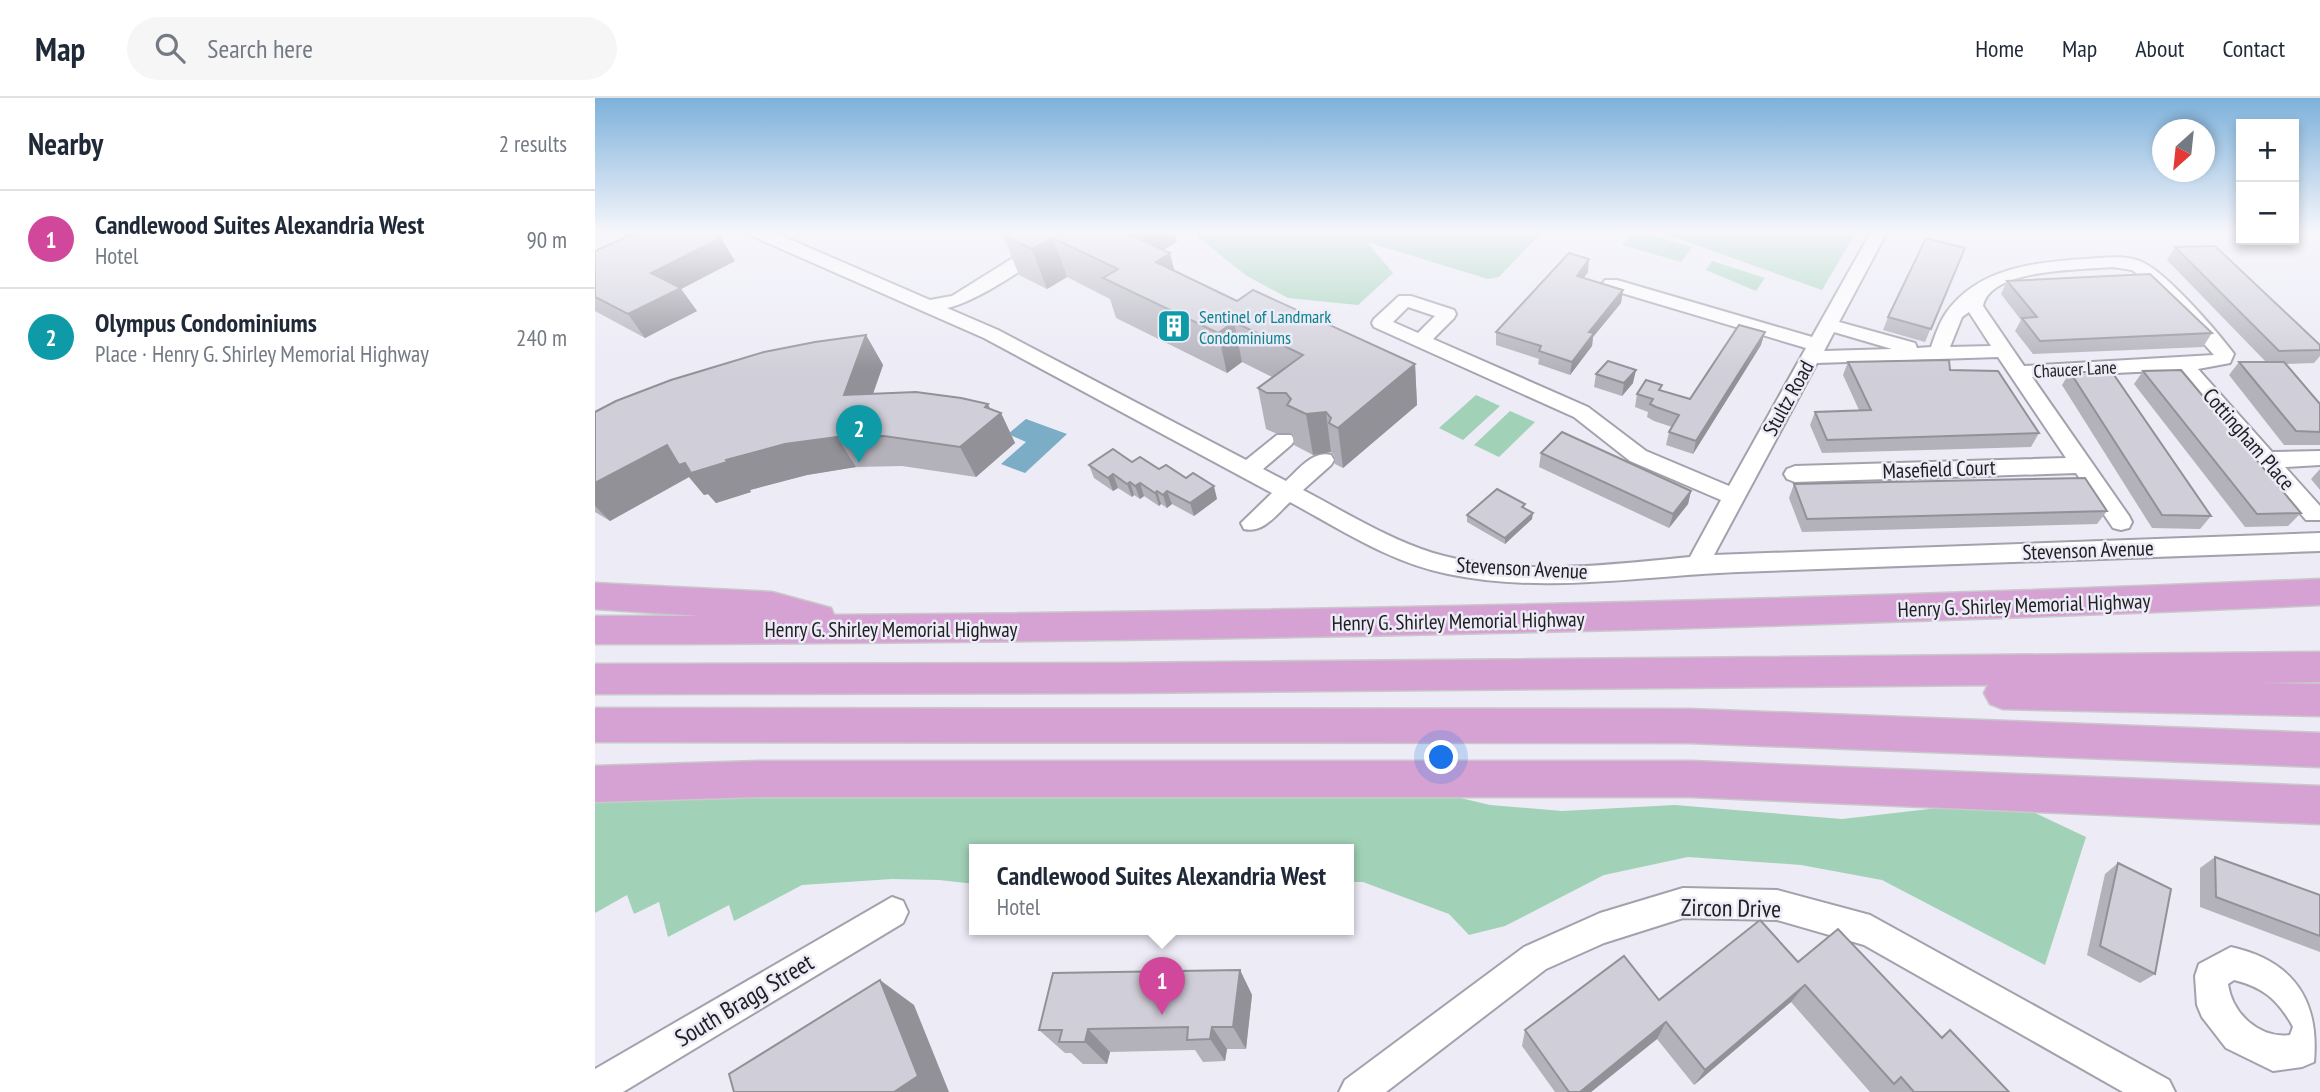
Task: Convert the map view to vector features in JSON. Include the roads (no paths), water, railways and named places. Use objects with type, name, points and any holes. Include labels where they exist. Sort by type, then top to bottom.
[{"type":"highway","name":"Henry G. Shirley Memorial Highway","points":[[595,631],[869,631],[1594,619],[1981,608],[2320,592]]},
{"type":"highway","points":[[595,596],[772,606],[869,631]]},
{"type":"highway","points":[[595,679],[1791,673],[2320,667]]},
{"type":"highway","points":[[1791,673],[1909,690],[2320,700]]},
{"type":"highway","points":[[595,726],[1690,726],[2320,750]]},
{"type":"highway","points":[[595,784],[761,779],[1691,779],[2320,806]]},
{"type":"street","name":"Stevenson Avenue","points":[[865,278],[991,334],[1394,547],[1445,565],[1483,571],[1631,571],[1697,565],[2320,542]]},
{"type":"street","points":[[929,306],[940,291],[962,278]]},
{"type":"street","points":[[929,306],[958,300],[993,278]]},
{"type":"street","name":"Stultz Road","points":[[1697,565],[1854,278]]},
{"type":"street","name":"Chaucer Lane","points":[[1976,295],[1991,281],[1999,278]]},
{"type":"street","name":"Chaucer Lane","points":[[1611,284],[1814,351],[1935,354],[2003,351],[2018,372],[2183,364],[2223,359],[2224,354],[2218,346],[2154,278]]},
{"type":"street","points":[[1828,325],[1935,354],[1954,315],[1976,295]]},
{"type":"street","points":[[1976,295],[1974,306],[2003,351]]},
{"type":"street","points":[[1421,341],[1581,412],[1638,456],[1734,497]]},
{"type":"street","name":"Cottingham Place","points":[[2183,364],[2315,514]]},
{"type":"street","points":[[2018,372],[2122,522]]},
{"type":"street","points":[[1247,470],[1284,440]]},
{"type":"street","points":[[2267,460],[2320,458]]},
{"type":"street","points":[[1252,523],[1323,460]]},
{"type":"street","name":"Masefield Court","points":[[1795,474],[2082,466]]},
{"type":"street","name":"Zircon Drive","points":[[1357,1092],[1535,958],[1600,929],[1683,903],[1777,905],[1870,931],[2157,1092]]},
{"type":"street","name":"South Bragg Street","points":[[595,1088],[893,912]]},
{"type":"water","points":[[1026,419],[1067,434],[1025,473],[1001,464],[1026,442],[1008,434]]},
{"type":"place","name":"Sentinel of Landmark Condominiums","points":[[1174,326]]},
{"type":"place","name":"Olympus Condominiums","points":[[859,463]]},
{"type":"place","name":"Candlewood Suites Alexandria West","points":[[1162,1015]]}]
